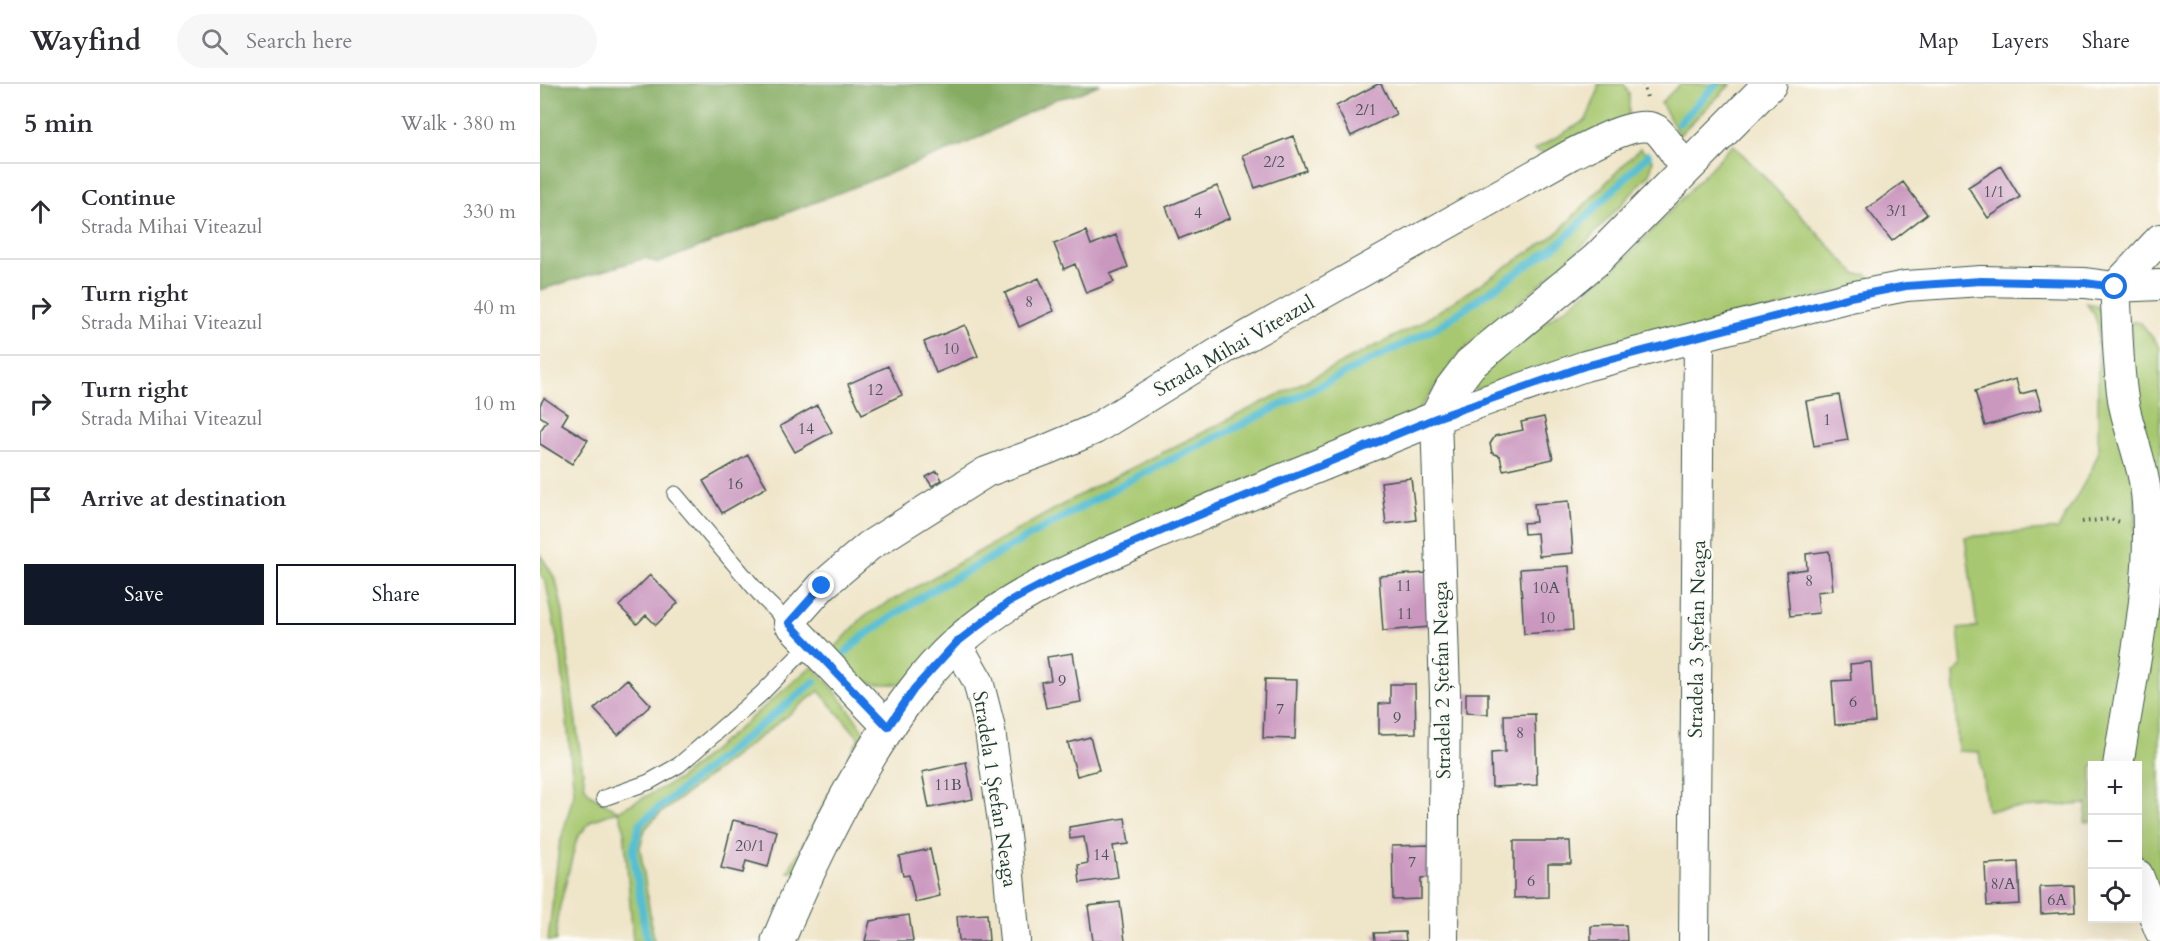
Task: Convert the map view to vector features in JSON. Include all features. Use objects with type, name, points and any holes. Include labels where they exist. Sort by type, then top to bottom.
[{"type":"street","points":[[1436,418],[1451,389],[1470,364],[1596,260],[1770,84]]},
{"type":"street","name":"Strada Mihai Viteazul","points":[[799,634],[822,586],[869,546],[976,478],[1095,429],[1226,348],[1570,155],[1616,133],[1642,125],[1656,129],[1686,170]]},
{"type":"street","points":[[2119,761],[2147,588],[2148,538],[2147,500],[2124,405],[2115,287],[2160,239]]},
{"type":"street","points":[[778,941],[827,830],[888,727],[914,689],[956,643],[1009,602],[1062,574],[1436,418],[1585,366],[1850,297],[1906,286],[1981,281],[2085,283],[2115,287],[2160,285]]},
{"type":"street","name":"Stradela 3 Ștefan Neaga","points":[[1694,941],[1699,338]]},
{"type":"street","name":"Stradela 2 Ștefan Neaga","points":[[1436,418],[1445,693],[1443,941]]},
{"type":"street","points":[[799,634],[888,727]]},
{"type":"street","name":"Stradela 1 Ștefan Neaga","points":[[956,643],[978,681],[989,724],[1006,843],[1015,941]]},
{"type":"street","points":[[2142,885],[2160,931]]},
{"type":"lane","points":[[604,798],[648,782],[679,765],[761,694],[799,634],[763,598],[675,494]]},
{"type":"green space","points":[[540,84],[1100,84],[1075,95],[1056,99],[965,144],[658,263],[645,258],[540,290]]},
{"type":"green space","points":[[1598,84],[1624,84],[1629,93],[1629,116],[1546,154],[1534,150],[1586,120],[1598,91]]},
{"type":"green space","points":[[1680,84],[1731,84],[1679,135],[1661,103]]},
{"type":"green space","points":[[1733,144],[1857,275],[1867,274],[1874,282],[1475,390],[1471,384],[1494,358],[1573,303],[1628,256]]},
{"type":"green space","points":[[1640,148],[1653,160],[1650,174],[1574,255],[1459,354],[1417,412],[1140,526],[905,683],[881,684],[863,680],[847,670],[830,653],[864,616],[1096,486],[1419,324],[1555,235]]},
{"type":"green space","points":[[2086,303],[2096,305],[2107,321],[2136,488],[2139,548],[2111,761],[2088,761],[2088,822],[2085,822],[2087,804],[1987,810],[1979,752],[1958,751],[1954,673],[1962,666],[1958,629],[1977,627],[1965,537],[2058,529],[2091,471],[2098,454],[2098,326],[2094,314]]},
{"type":"green space","points":[[2130,322],[2140,322],[2160,347],[2160,907],[2142,860],[2142,761],[2128,761],[2137,419]]},
{"type":"green space","points":[[540,554],[556,580],[563,612],[585,787],[591,795],[618,811],[591,821],[577,838],[557,918],[556,941],[548,941],[559,847],[574,793],[561,659],[546,583],[540,574]]},
{"type":"green space","points":[[812,666],[843,701],[868,739],[797,872],[788,872],[859,738],[819,691],[656,817],[645,829],[640,847],[654,941],[633,941],[624,828],[618,811],[679,779]]},
{"type":"building","points":[[1381,84],[1396,114],[1351,136],[1336,106]]},
{"type":"building","points":[[1293,136],[1306,170],[1255,188],[1243,155]]},
{"type":"building","points":[[2001,166],[2020,197],[1988,218],[1968,187]]},
{"type":"building","points":[[1903,182],[1927,214],[1892,241],[1867,209]]},
{"type":"building","points":[[1217,186],[1230,218],[1179,239],[1166,207]]},
{"type":"building","points":[[1086,231],[1091,245],[1116,235],[1128,267],[1110,274],[1114,282],[1086,293],[1075,264],[1064,269],[1054,244]]},
{"type":"building","points":[[1039,278],[1054,311],[1019,327],[1005,293]]},
{"type":"building","points":[[965,325],[978,356],[936,373],[924,342]]},
{"type":"building","points":[[888,366],[902,395],[862,414],[848,384]]},
{"type":"building","points":[[2016,379],[2020,394],[2036,390],[2042,409],[1985,426],[1975,391]]},
{"type":"building","points":[[1839,395],[1848,440],[1814,446],[1806,401]]},
{"type":"building","points":[[544,398],[568,414],[562,424],[588,440],[572,464],[540,444],[540,431],[547,421],[540,416],[540,405]]},
{"type":"building","points":[[817,405],[832,432],[795,452],[780,426]]},
{"type":"building","points":[[1544,417],[1553,459],[1503,470],[1500,456],[1492,453],[1490,444],[1495,436],[1523,430],[1521,422]]},
{"type":"building","points":[[748,455],[767,487],[722,513],[703,481]]},
{"type":"building","points":[[937,471],[942,480],[932,486],[926,477]]},
{"type":"building","points":[[1411,478],[1416,520],[1386,524],[1381,482]]},
{"type":"building","points":[[1569,501],[1573,553],[1539,556],[1537,533],[1524,534],[1523,523],[1536,522],[1534,504]]},
{"type":"building","points":[[1829,551],[1833,590],[1817,592],[1819,613],[1790,616],[1786,572],[1807,569],[1806,554]]},
{"type":"building","points":[[1569,566],[1573,630],[1524,634],[1520,569]]},
{"type":"building","points":[[1426,573],[1430,627],[1383,631],[1379,576]]},
{"type":"building","points":[[650,575],[678,603],[656,625],[646,615],[637,624],[619,606]]},
{"type":"building","points":[[1073,653],[1081,702],[1046,708],[1041,682],[1051,680],[1047,657]]},
{"type":"building","points":[[1871,662],[1875,722],[1835,725],[1832,681],[1851,680],[1850,664]]},
{"type":"building","points":[[627,679],[651,705],[618,735],[594,709]]},
{"type":"building","points":[[1265,679],[1297,680],[1295,739],[1263,738]]},
{"type":"building","points":[[1390,684],[1415,684],[1416,733],[1379,734],[1379,704],[1390,703]]},
{"type":"building","points":[[1466,693],[1488,693],[1488,714],[1466,713]]},
{"type":"building","points":[[1535,714],[1537,785],[1492,787],[1491,753],[1505,752],[1504,715]]},
{"type":"building","points":[[1090,737],[1099,770],[1077,776],[1068,743]]},
{"type":"building","points":[[966,762],[973,799],[929,808],[922,772]]},
{"type":"building","points":[[1125,818],[1129,844],[1113,846],[1118,877],[1080,883],[1078,865],[1088,863],[1084,837],[1070,839],[1069,827]]},
{"type":"building","points":[[733,820],[777,831],[768,867],[746,861],[743,873],[721,868]]},
{"type":"building","points":[[1514,841],[1570,841],[1571,864],[1548,864],[1548,897],[1514,898]]},
{"type":"building","points":[[1431,845],[1432,877],[1421,878],[1421,899],[1393,900],[1392,846]]},
{"type":"building","points":[[930,849],[940,896],[915,902],[909,875],[903,876],[899,856]]},
{"type":"building","points":[[2018,862],[2020,904],[1987,906],[1985,864]]},
{"type":"building","points":[[2074,886],[2075,912],[2041,914],[2040,887]]},
{"type":"building","points":[[1120,902],[1125,941],[1093,941],[1088,906]]},
{"type":"building","points":[[987,914],[989,941],[959,941],[957,916]]},
{"type":"building","points":[[909,915],[913,941],[865,941],[870,921]]},
{"type":"building","points":[[1626,925],[1627,941],[1591,941],[1591,926]]},
{"type":"building","points":[[1405,932],[1406,941],[1375,941],[1374,933]]},
{"type":"waterway","points":[[1679,123],[1716,84]]},
{"type":"waterway","points":[[846,652],[862,637],[929,592],[1130,480],[1438,327],[1560,243],[1648,155]]},
{"type":"waterway","points":[[647,941],[633,852],[640,823],[814,682]]},
{"type":"route","points":[[822,586],[789,623],[888,727],[914,689],[956,643],[1009,602],[1062,574],[1182,522],[1436,418],[1585,366],[1850,297],[1906,286],[1981,281],[2085,283],[2115,287]]}]
